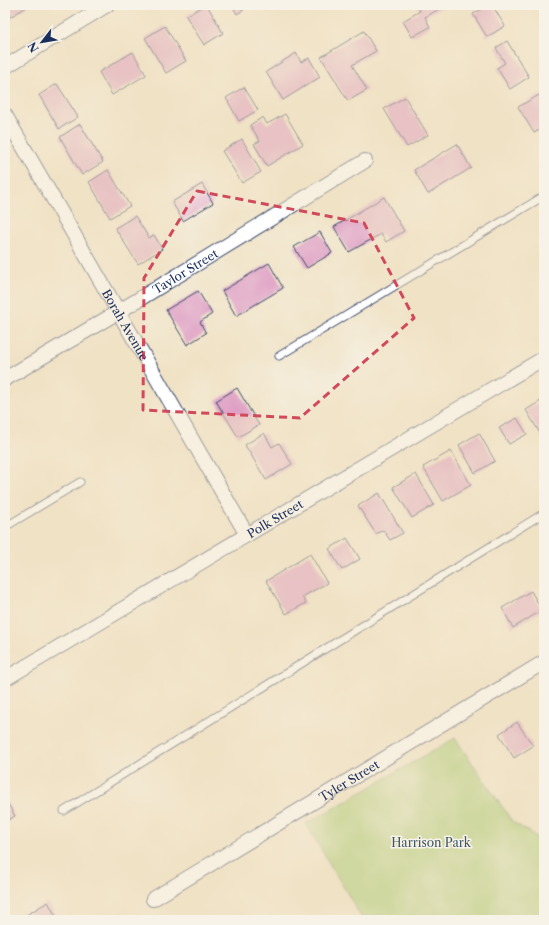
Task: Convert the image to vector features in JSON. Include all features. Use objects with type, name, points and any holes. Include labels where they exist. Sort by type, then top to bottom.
[{"type":"street","points":[[5,67],[108,5]]},
{"type":"street","name":"Borah Avenue","points":[[5,115],[247,535]]},
{"type":"street","name":"Taylor Street","points":[[5,379],[118,312],[364,161]]},
{"type":"street","name":"Polk Street","points":[[5,679],[544,358]]},
{"type":"street","name":"Tyler Street","points":[[153,899],[544,662]]},
{"type":"lane","points":[[280,356],[544,196]]},
{"type":"lane","points":[[5,527],[80,482]]},
{"type":"lane","points":[[64,811],[544,513]]},
{"type":"highlighted area","points":[[197,191],[364,223],[414,318],[300,418],[143,410],[144,278]]},
{"type":"green space","name":"Harrison Park","points":[[455,738],[512,821],[541,840],[544,845],[544,920],[363,920],[306,824]]},
{"type":"building","points":[[5,5],[30,5],[5,20]]},
{"type":"building","points":[[207,5],[223,33],[204,45],[186,16]]},
{"type":"building","points":[[232,5],[251,5],[237,14]]},
{"type":"building","points":[[416,5],[446,5],[425,17],[430,27],[412,37],[403,21],[420,11]]},
{"type":"building","points":[[489,5],[492,5],[505,26],[487,37],[473,14]]},
{"type":"building","points":[[165,26],[186,61],[166,73],[145,38]]},
{"type":"building","points":[[364,31],[376,51],[352,65],[367,90],[348,101],[321,57]]},
{"type":"building","points":[[507,41],[529,77],[510,89],[497,68],[505,63],[496,48]]},
{"type":"building","points":[[133,52],[146,75],[112,95],[99,72]]},
{"type":"building","points":[[296,53],[301,62],[309,58],[320,77],[283,100],[266,72]]},
{"type":"building","points":[[57,84],[78,117],[59,129],[39,95]]},
{"type":"building","points":[[244,87],[258,110],[239,121],[226,98]]},
{"type":"building","points":[[541,94],[544,99],[544,127],[534,133],[518,107]]},
{"type":"building","points":[[405,97],[428,135],[407,147],[384,109]]},
{"type":"building","points":[[285,114],[303,144],[267,166],[254,144],[260,141],[250,125],[263,117],[267,124]]},
{"type":"building","points":[[80,124],[103,162],[82,175],[60,137]]},
{"type":"building","points":[[242,139],[261,172],[242,183],[222,151]]},
{"type":"building","points":[[457,144],[471,168],[428,194],[414,170]]},
{"type":"building","points":[[108,170],[130,206],[110,218],[89,182]]},
{"type":"building","points":[[202,184],[213,203],[183,221],[172,202]]},
{"type":"building","points":[[384,197],[404,231],[386,242],[381,234],[349,252],[334,227]]},
{"type":"building","points":[[135,216],[149,238],[154,235],[162,249],[138,264],[115,228]]},
{"type":"building","points":[[320,232],[332,253],[307,268],[294,247]]},
{"type":"building","points":[[269,263],[283,288],[236,316],[222,291]]},
{"type":"building","points":[[198,291],[212,314],[200,322],[206,333],[187,345],[166,310]]},
{"type":"building","points":[[237,388],[259,425],[238,437],[216,401]]},
{"type":"building","points":[[544,399],[544,440],[526,410]]},
{"type":"building","points":[[517,418],[527,434],[509,444],[499,428]]},
{"type":"building","points":[[264,433],[272,447],[279,443],[292,464],[266,480],[245,445]]},
{"type":"building","points":[[479,433],[495,461],[475,473],[459,445]]},
{"type":"building","points":[[451,451],[471,485],[443,501],[423,467]]},
{"type":"building","points":[[416,474],[434,505],[412,518],[393,487]]},
{"type":"building","points":[[379,493],[403,533],[390,540],[383,530],[376,534],[358,506]]},
{"type":"building","points":[[347,538],[360,559],[342,570],[329,549]]},
{"type":"building","points":[[310,554],[327,583],[302,597],[306,603],[286,614],[266,581]]},
{"type":"building","points":[[531,591],[542,610],[513,628],[502,608]]},
{"type":"building","points":[[517,722],[533,746],[514,758],[499,734]]},
{"type":"building","points":[[5,799],[15,816],[5,822]]},
{"type":"building","points":[[48,902],[58,920],[18,920]]}]
